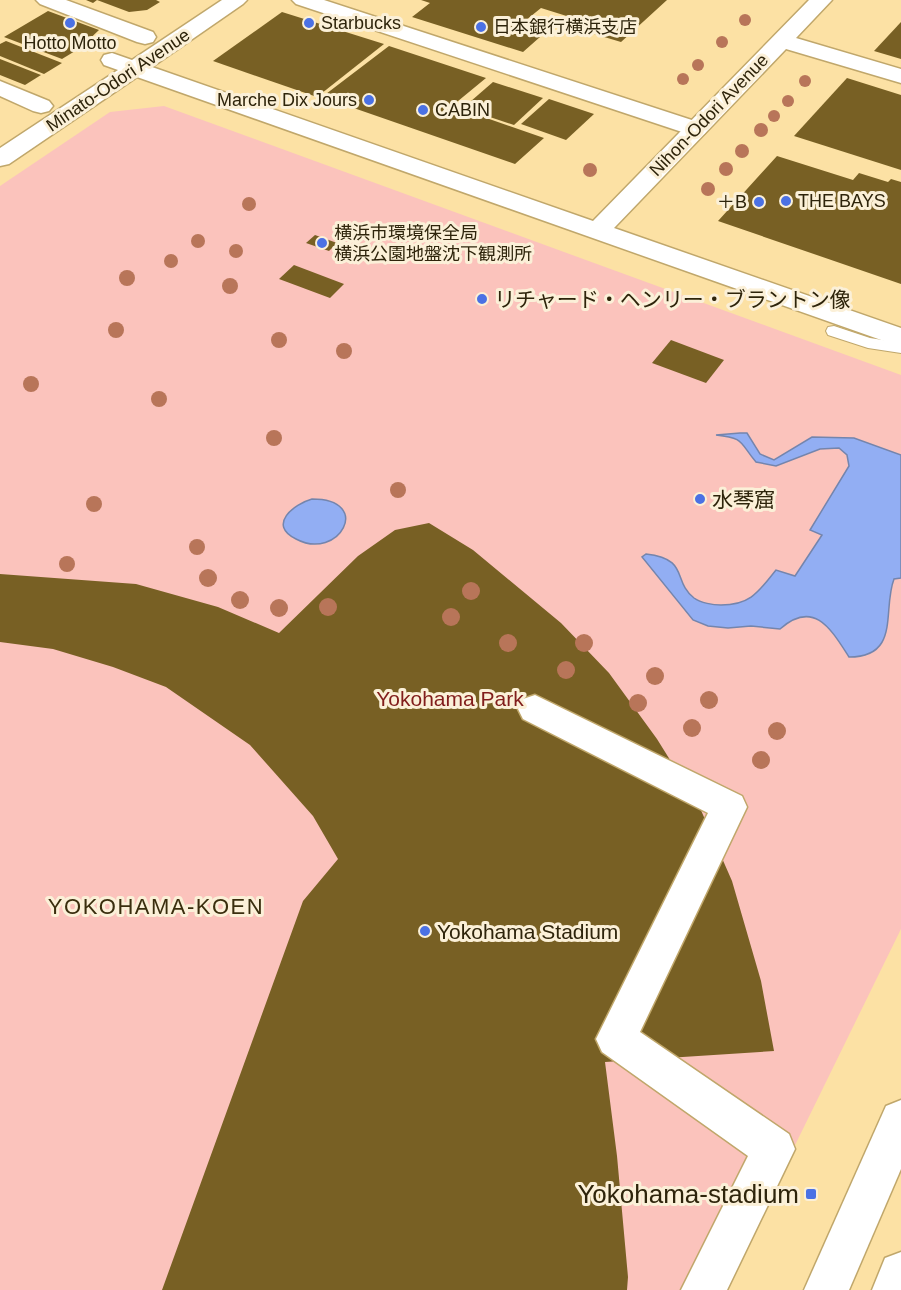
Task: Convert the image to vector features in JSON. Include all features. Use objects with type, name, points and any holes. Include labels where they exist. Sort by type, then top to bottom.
[{"type":"street","points":[[47,0],[145,37]]},
{"type":"street","name":"Minato-Odori Avenue","points":[[16,122],[199,0]]},
{"type":"street","name":"Minato-Odori Avenue","points":[[0,159],[236,0]]},
{"type":"street","points":[[303,0],[696,129]]},
{"type":"street","name":"Nihon-Odori Avenue","points":[[597,231],[821,0]]},
{"type":"street","points":[[782,40],[901,76]]},
{"type":"street","points":[[112,60],[901,338]]},
{"type":"street","points":[[0,88],[41,106]]},
{"type":"street","points":[[535,709],[729,807],[615,1039],[774,1149],[703,1290]]},
{"type":"street","points":[[826,1290],[901,1120]]},
{"type":"street","points":[[894,1290],[901,1274]]},
{"type":"lane","points":[[834,331],[868,343],[901,348]]},
{"type":"green space","name":"Yokohama Park","points":[[164,106],[901,375],[901,929],[724,1290],[0,1290],[0,186],[110,112]]},
{"type":"water","points":[[747,433],[760,454],[774,460],[812,437],[854,438],[901,455],[901,578],[894,579],[886,630],[883,640],[876,649],[865,655],[849,657],[828,628],[812,617],[792,620],[780,629],[708,626],[693,620],[642,557],[646,554],[669,561],[675,566],[683,585],[694,598],[714,605],[731,604],[747,599],[759,590],[776,570],[795,576],[822,535],[810,530],[849,466],[847,455],[839,448],[820,449],[776,466],[756,462],[740,442],[716,435]]},
{"type":"water","points":[[312,499],[331,502],[342,508],[346,518],[343,528],[336,536],[325,542],[312,544],[296,539],[288,533],[284,528],[284,522],[291,510]]},
{"type":"building","points":[[97,0],[156,0],[160,2],[147,10],[129,12]]},
{"type":"building","name":"日本銀行横浜支店","points":[[421,0],[667,0],[621,42],[564,25],[573,18],[541,8],[515,29],[540,37],[523,52],[412,17],[430,3]]},
{"type":"building","points":[[48,11],[99,30],[80,48],[62,59],[4,37]]},
{"type":"building","points":[[282,12],[384,44],[317,97],[213,61]]},
{"type":"building","points":[[901,22],[901,59],[874,51]]},
{"type":"building","points":[[6,41],[62,63],[44,74],[0,56],[0,44]]},
{"type":"building","points":[[389,46],[486,78],[452,106],[544,138],[515,164],[322,97]]},
{"type":"building","points":[[0,59],[41,75],[25,85],[0,75]]},
{"type":"building","points":[[847,78],[901,95],[901,170],[794,136]]},
{"type":"building","points":[[493,82],[543,98],[514,125],[463,108]]},
{"type":"building","points":[[549,99],[594,114],[566,140],[521,124]]},
{"type":"building","points":[[777,156],[853,180],[859,173],[888,182],[891,179],[901,182],[901,284],[718,221]]},
{"type":"building","name":"横浜市環境保全局 横浜公園地盤沈下観測所","points":[[315,235],[337,243],[329,251],[306,243]]},
{"type":"building","points":[[294,265],[344,284],[330,298],[279,279]]},
{"type":"building","points":[[671,340],[724,360],[706,383],[652,363]]},
{"type":"building","name":"Yokohama Stadium","points":[[429,523],[473,550],[561,623],[609,673],[657,739],[700,808],[732,881],[761,981],[774,1051],[605,1062],[617,1156],[628,1277],[627,1290],[162,1290],[303,901],[338,859],[313,816],[250,745],[166,687],[113,667],[53,649],[0,642],[0,574],[136,584],[218,607],[279,633],[358,556],[395,530]]},
{"type":"place","name":"Hotto Motto","points":[[70,23]]},
{"type":"place","name":"Starbucks","points":[[309,23]]},
{"type":"place","name":"日本銀行横浜支店","points":[[481,27]]},
{"type":"place","name":"Marche Dix Jours","points":[[369,100]]},
{"type":"place","name":"CABIN","points":[[423,110]]},
{"type":"place","name":"THE BAYS","points":[[786,201]]},
{"type":"place","name":"＋B","points":[[759,202]]},
{"type":"place","name":"横浜市環境保全局 横浜公園地盤沈下観測所","points":[[322,243]]},
{"type":"place","name":"リチャード・ヘンリー・ブラントン像","points":[[482,299]]},
{"type":"place","name":"水琴窟","points":[[700,499]]},
{"type":"place","name":"Yokohama Stadium","points":[[425,931]]},
{"type":"place","name":"Yokohama-stadium","points":[[811,1194]]},
{"type":"district","name":"YOKOHAMA-KOEN","points":[[156,906]]}]
